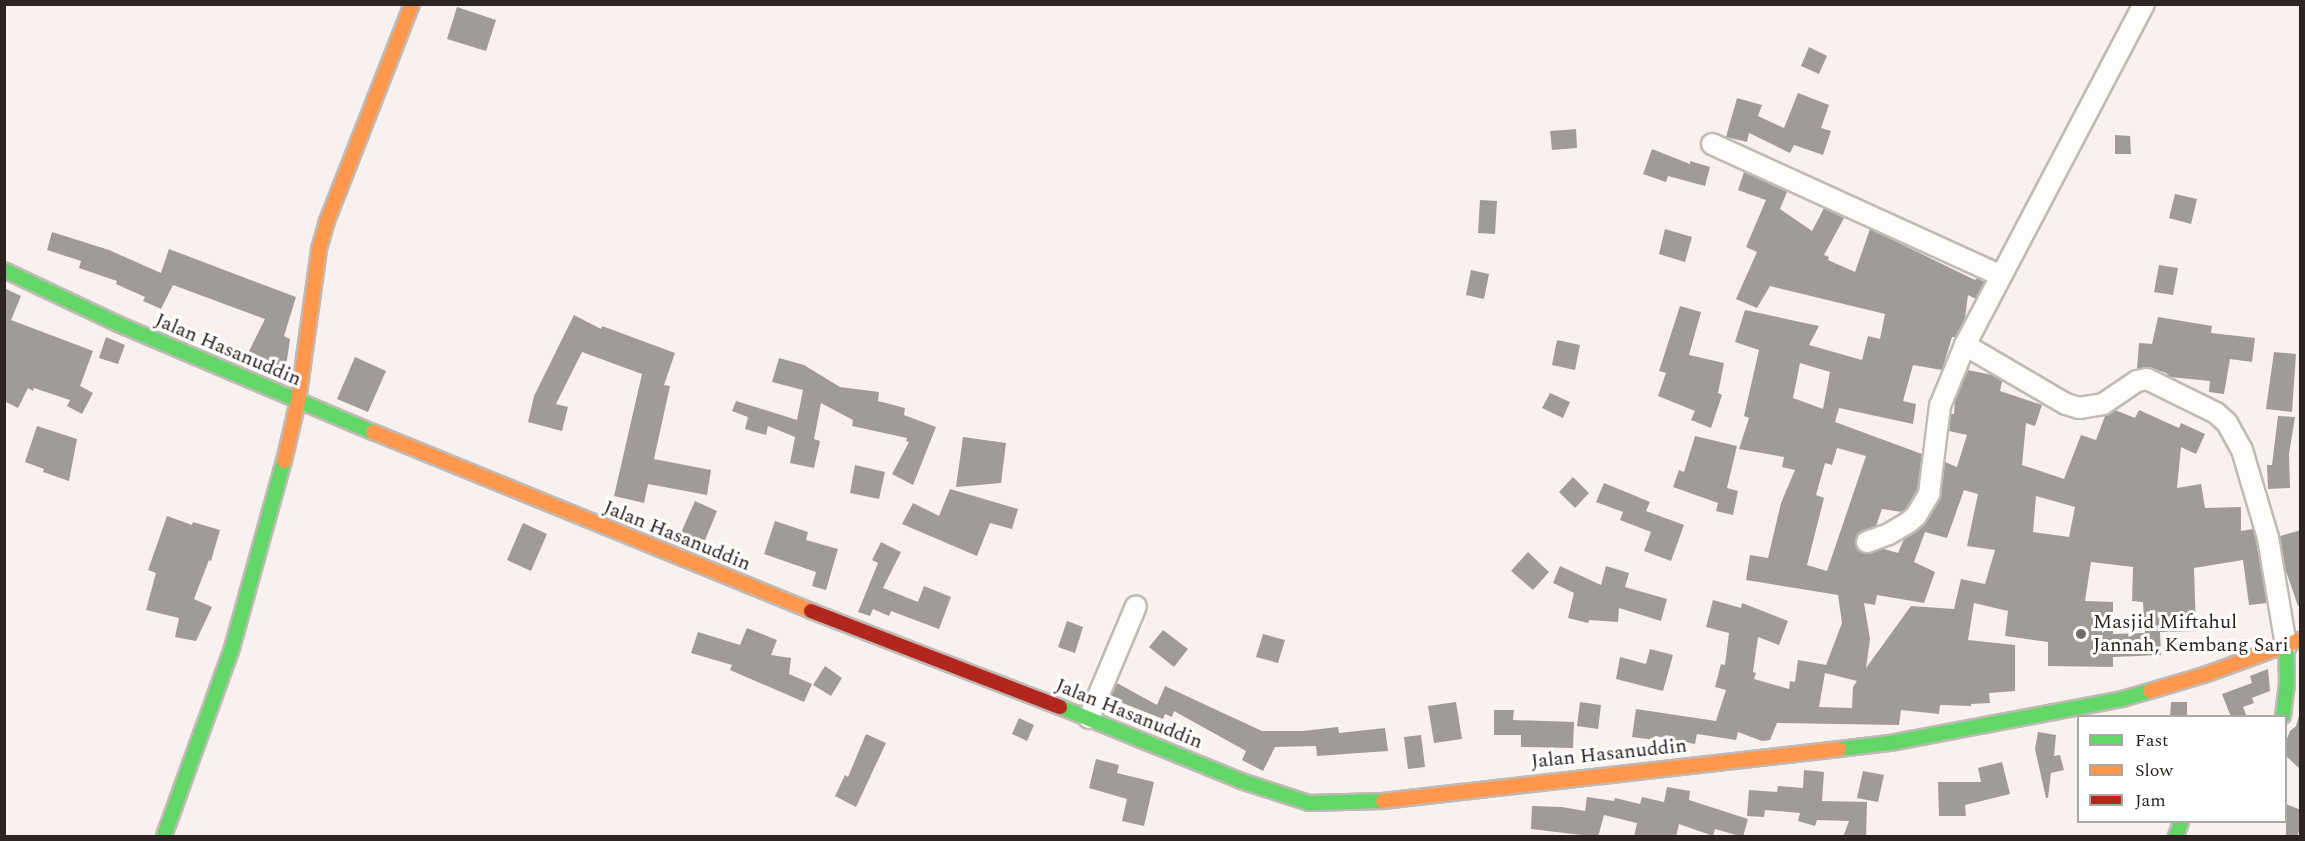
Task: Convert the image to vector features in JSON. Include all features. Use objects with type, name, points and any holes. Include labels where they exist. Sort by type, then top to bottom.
[{"type":"street","points":[[164,837],[232,648],[279,482],[298,401],[319,249],[327,221],[412,4]]},
{"type":"street","points":[[1867,542],[1889,534],[1909,522],[1916,516],[1929,494],[1940,406],[1965,345],[1999,275],[2144,4]]},
{"type":"street","points":[[1712,144],[1999,275]]},
{"type":"street","name":"Jalan Hasanuddin","points":[[4,270],[118,324],[298,401],[725,578],[1089,718],[1281,795],[1310,803],[1341,804],[1890,743],[2122,699],[2207,674],[2293,643]]},
{"type":"street","points":[[1965,345],[2066,404],[2079,408],[2103,404],[2137,381],[2147,380],[2217,413],[2227,423],[2242,450],[2265,528],[2293,643],[2283,715]]},
{"type":"street","points":[[1089,718],[1136,606]]},
{"type":"building","points":[[457,7],[496,20],[486,51],[447,39]]},
{"type":"building","points":[[1809,47],[1827,56],[1819,74],[1801,66]]},
{"type":"building","points":[[1798,93],[1829,105],[1821,128],[1831,131],[1823,155],[1794,145],[1790,153],[1749,133],[1747,142],[1726,137],[1737,98],[1762,105],[1758,116],[1784,128]]},
{"type":"building","points":[[1576,129],[1577,148],[1552,150],[1550,131]]},
{"type":"building","points":[[2115,135],[2130,136],[2131,154],[2115,154]]},
{"type":"building","points":[[1652,149],[1690,164],[1690,161],[1710,167],[1705,186],[1668,176],[1666,182],[1643,174]]},
{"type":"building","points":[[1744,172],[1787,192],[1780,209],[1812,231],[1824,208],[1844,218],[1824,255],[1829,257],[1828,260],[1855,272],[1870,229],[1975,280],[1977,278],[1985,282],[1976,299],[1968,295],[1965,318],[1956,337],[1952,337],[1942,370],[1913,365],[1903,401],[1916,404],[1913,424],[1839,408],[1835,422],[1922,454],[1917,490],[1907,508],[1902,512],[1882,509],[1876,526],[1857,535],[1856,546],[1860,552],[1871,553],[1884,549],[1898,553],[1904,539],[1926,522],[1941,496],[1945,462],[1957,467],[1967,435],[1949,431],[1955,400],[1968,370],[1992,375],[2002,381],[2000,391],[2042,405],[2035,426],[2026,423],[2022,465],[2064,479],[2081,435],[2096,440],[2105,416],[2115,410],[2135,418],[2139,410],[2179,428],[2181,423],[2205,434],[2196,454],[2181,447],[2177,488],[2201,484],[2205,508],[2241,507],[2241,531],[2253,529],[2267,603],[2249,605],[2243,560],[2194,568],[2196,631],[2160,632],[2161,655],[2113,657],[2113,667],[2048,666],[2048,642],[2005,636],[2008,611],[1974,603],[1968,640],[2015,645],[2015,691],[1989,693],[1990,703],[1971,704],[1971,706],[1940,705],[1939,714],[1901,710],[1899,725],[1777,723],[1770,740],[1762,741],[1738,732],[1736,740],[1697,734],[1695,744],[1655,736],[1655,740],[1632,737],[1636,709],[1716,721],[1726,690],[1715,687],[1721,664],[1725,665],[1729,633],[1706,627],[1713,600],[1741,608],[1742,603],[1788,621],[1779,645],[1758,637],[1753,672],[1756,673],[1754,679],[1789,689],[1790,681],[1795,682],[1798,660],[1826,665],[1842,623],[1838,595],[1746,580],[1750,555],[1768,558],[1781,503],[1795,470],[1782,467],[1784,457],[1739,449],[1749,418],[1744,416],[1759,350],[1735,342],[1745,310],[1819,326],[1809,345],[1862,360],[1868,336],[1880,339],[1885,314],[1770,286],[1757,308],[1736,299],[1757,252],[1746,247],[1766,200],[1738,190]],"holes":[[[1800,363],[1830,372],[1823,409],[1793,398]],[[1837,448],[1866,456],[1827,571],[1807,565],[1824,498],[1816,495],[1825,463],[1832,465]],[[1964,490],[1978,494],[1967,546],[1995,550],[1985,584],[1961,579],[1954,609],[1911,606],[1866,668],[1870,639],[1864,603],[1875,605],[1877,595],[1924,603],[1935,572],[1914,562],[1925,532],[1947,538]],[[2036,496],[2075,507],[2069,537],[2033,532]],[[2091,562],[2133,567],[2132,601],[2143,602],[2145,633],[2113,634],[2113,602],[2085,601]],[[1825,673],[1857,681],[1853,687],[1852,708],[1819,707]]]},
{"type":"building","points":[[2175,194],[2197,199],[2191,224],[2169,218]]},
{"type":"building","points":[[1480,200],[1497,201],[1495,234],[1478,233]]},
{"type":"building","points":[[1665,229],[1692,237],[1685,262],[1659,254]]},
{"type":"building","points":[[52,232],[109,250],[161,273],[169,249],[296,297],[284,336],[290,339],[287,360],[283,368],[249,351],[265,319],[173,285],[161,309],[143,301],[145,297],[116,284],[117,281],[79,268],[81,261],[47,250]]},
{"type":"building","points":[[2159,265],[2178,268],[2173,295],[2154,292]]},
{"type":"building","points":[[1471,270],[1489,274],[1484,299],[1466,295]]},
{"type":"building","points":[[4,288],[21,296],[11,320],[93,351],[80,386],[93,393],[82,414],[67,406],[70,400],[34,388],[33,391],[28,388],[18,408],[4,401]]},
{"type":"building","points":[[1680,306],[1701,312],[1689,355],[1724,363],[1718,393],[1722,395],[1711,428],[1691,420],[1695,411],[1658,396],[1666,373],[1659,371]]},
{"type":"building","points":[[574,315],[601,329],[602,326],[675,353],[664,385],[670,386],[654,459],[711,470],[707,495],[648,484],[644,503],[614,496],[642,374],[582,352],[556,404],[568,407],[562,431],[528,422],[534,396]]},
{"type":"building","points":[[2158,317],[2212,326],[2211,333],[2255,338],[2252,362],[2230,359],[2224,394],[2209,392],[2210,381],[2170,377],[2152,368],[2137,369],[2139,343],[2152,344]]},
{"type":"building","points":[[106,337],[125,345],[118,364],[99,358]]},
{"type":"building","points":[[1557,340],[1580,345],[1575,370],[1552,365]]},
{"type":"building","points":[[2274,352],[2296,354],[2292,412],[2266,409]]},
{"type":"building","points":[[355,357],[386,371],[368,412],[337,399]]},
{"type":"building","points":[[779,358],[804,365],[840,387],[879,392],[878,401],[905,408],[904,415],[936,427],[913,485],[892,474],[909,442],[906,441],[907,438],[852,426],[853,420],[821,403],[814,439],[820,441],[814,468],[790,463],[795,437],[768,426],[766,435],[745,429],[748,417],[732,411],[736,401],[797,420],[803,390],[772,382]]},
{"type":"building","points":[[1550,393],[1570,402],[1563,418],[1542,408]]},
{"type":"building","points":[[2278,416],[2295,417],[2289,454],[2290,488],[2268,489],[2267,465],[2272,465]]},
{"type":"building","points":[[37,426],[77,439],[69,481],[43,472],[44,469],[25,462]]},
{"type":"building","points":[[1695,436],[1737,446],[1727,488],[1738,491],[1733,515],[1716,511],[1718,503],[1673,487],[1679,470],[1684,472]]},
{"type":"building","points":[[963,437],[1006,443],[1001,483],[956,487]]},
{"type":"building","points":[[855,465],[885,472],[879,499],[850,493]]},
{"type":"building","points":[[1573,477],[1589,493],[1575,508],[1559,492]]},
{"type":"building","points":[[1604,483],[1650,502],[1646,511],[1684,525],[1671,561],[1644,551],[1651,532],[1620,520],[1623,512],[1596,502]]},
{"type":"building","points":[[950,489],[1018,509],[1012,529],[990,523],[977,556],[902,524],[913,503],[939,516]]},
{"type":"building","points":[[695,501],[717,511],[703,545],[680,535]]},
{"type":"building","points":[[167,516],[192,525],[193,522],[220,530],[211,561],[209,560],[194,599],[212,607],[196,641],[175,637],[179,618],[146,610],[156,573],[148,570]]},
{"type":"building","points":[[775,521],[808,532],[806,540],[838,549],[826,590],[812,586],[816,572],[764,554]]},
{"type":"building","points":[[523,523],[547,534],[531,571],[507,560]]},
{"type":"building","points":[[2301,530],[2301,605],[2298,606],[2285,568],[2280,536]]},
{"type":"building","points":[[881,542],[901,552],[883,588],[918,602],[924,586],[951,597],[939,629],[891,611],[889,616],[873,609],[870,616],[858,612],[878,563],[872,560]]},
{"type":"building","points":[[1528,552],[1549,572],[1533,590],[1511,571]]},
{"type":"building","points":[[1560,566],[1601,585],[1606,566],[1629,573],[1625,587],[1667,599],[1661,621],[1619,608],[1618,622],[1589,620],[1588,623],[1568,618],[1574,593],[1553,583]]},
{"type":"building","points":[[1067,621],[1083,627],[1075,653],[1058,647]]},
{"type":"building","points":[[747,628],[777,640],[771,655],[791,658],[789,674],[812,684],[804,702],[730,670],[732,665],[691,653],[698,632],[740,645]]},
{"type":"building","points":[[1163,630],[1188,649],[1174,667],[1149,647]]},
{"type":"building","points":[[1263,634],[1285,640],[1278,663],[1256,657]]},
{"type":"building","points":[[1650,649],[1673,655],[1663,691],[1616,679],[1620,657],[1646,664]]},
{"type":"building","points":[[825,666],[842,678],[831,696],[813,685]]},
{"type":"building","points":[[2268,669],[2270,691],[2252,698],[2254,703],[2243,707],[2246,715],[2230,715],[2222,694],[2252,683],[2250,676]]},
{"type":"building","points":[[1117,683],[1157,705],[1165,686],[1262,731],[1303,731],[1338,727],[1339,733],[1385,728],[1388,751],[1317,756],[1316,746],[1275,747],[1263,771],[1242,760],[1246,751],[1174,711],[1172,717],[1165,714],[1163,719],[1110,698]]},
{"type":"building","points":[[1456,702],[1462,739],[1434,743],[1428,706]]},
{"type":"building","points":[[1580,702],[1601,705],[1598,729],[1577,726]]},
{"type":"building","points":[[2171,702],[2187,702],[2187,715],[2170,715]]},
{"type":"building","points":[[2301,709],[2301,770],[2287,757],[2287,738],[2290,731],[2296,726]]},
{"type":"building","points":[[1494,710],[1514,710],[1513,720],[1574,722],[1573,748],[1521,747],[1521,735],[1494,735]]},
{"type":"building","points":[[1019,718],[1034,725],[1027,741],[1012,734]]},
{"type":"building","points":[[2038,732],[2056,735],[2054,756],[2060,755],[2064,770],[2051,773],[2048,798],[2046,798],[2035,749]]},
{"type":"building","points":[[866,734],[886,743],[856,807],[835,796],[845,775],[848,777]]},
{"type":"building","points":[[1421,735],[1425,767],[1408,769],[1404,737]]},
{"type":"building","points":[[1096,759],[1119,765],[1117,773],[1154,782],[1144,826],[1122,821],[1127,799],[1089,788]]},
{"type":"building","points":[[2002,762],[2010,794],[1965,805],[1966,816],[1939,816],[1938,782],[1981,782],[1978,768]]},
{"type":"building","points":[[1804,770],[1824,772],[1822,801],[1867,802],[1866,837],[1843,837],[1849,821],[1817,820],[1815,826],[1798,821],[1800,813],[1765,810],[1764,817],[1747,816],[1749,790],[1777,792],[1778,786],[1803,788]]},
{"type":"building","points":[[1863,771],[1884,775],[1878,802],[1857,798]]},
{"type":"building","points":[[1667,787],[1690,791],[1689,800],[1748,819],[1743,837],[1715,829],[1713,836],[1679,824],[1676,837],[1634,837],[1637,823],[1604,815],[1598,837],[1531,829],[1532,806],[1562,807],[1585,811],[1587,797],[1614,801],[1615,798],[1640,804],[1642,797],[1664,802]]},
{"type":"building","points":[[2287,804],[2301,810],[2301,825],[2297,837],[2286,837]]},
{"type":"traffic: fast","points":[[4,270],[118,324],[373,432]]},
{"type":"traffic: fast","points":[[164,836],[232,648],[284,461]]},
{"type":"traffic: fast","points":[[2283,715],[2287,685],[2286,646]]},
{"type":"traffic: fast","points":[[1839,749],[1890,743],[2122,699],[2150,691]]},
{"type":"traffic: fast","points":[[1060,707],[1241,781],[1309,803],[1383,801]]},
{"type":"traffic: fast","points":[[2176,836],[2181,823]]},
{"type":"traffic: slow","points":[[284,461],[298,401],[319,249],[327,221],[412,4]]},
{"type":"traffic: slow","points":[[373,432],[811,611]]},
{"type":"traffic: slow","points":[[2150,691],[2207,674],[2300,640]]},
{"type":"traffic: slow","points":[[1383,801],[1839,749]]},
{"type":"traffic: jam","points":[[811,611],[1060,707]]},
{"type":"place","name":"Masjid Miftahul Jannah, Kembang Sari","points":[[2081,634]]}]
